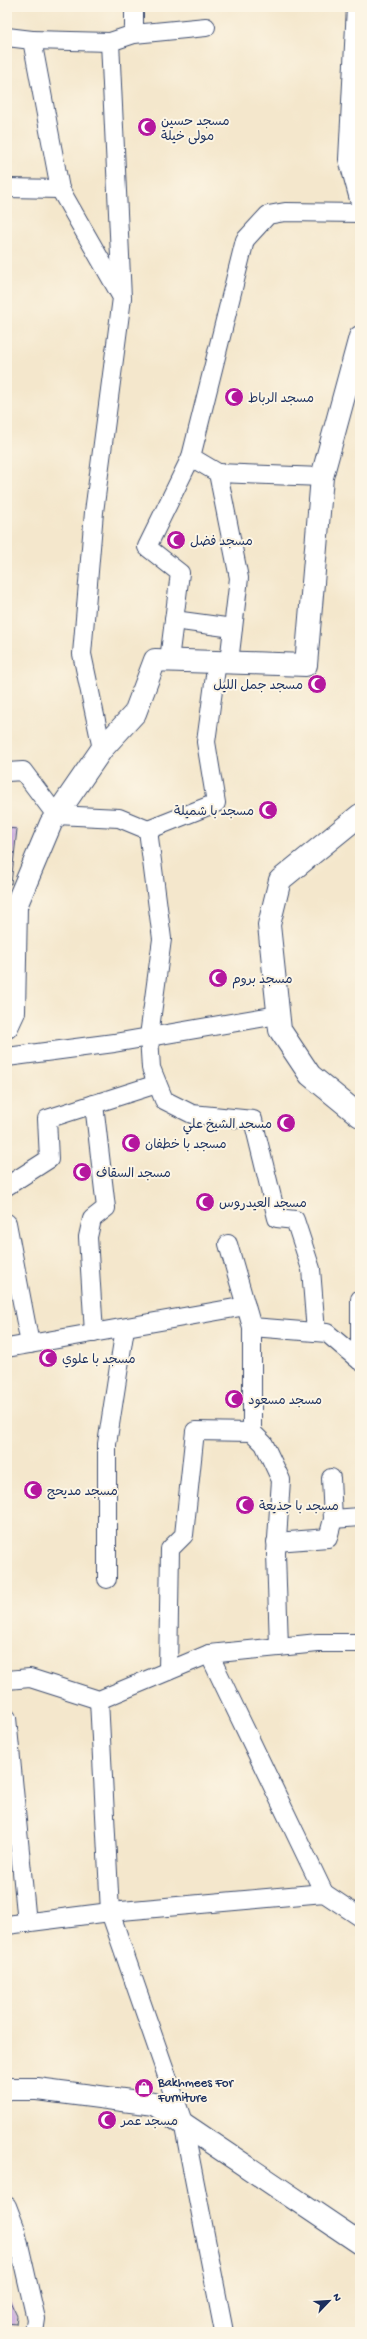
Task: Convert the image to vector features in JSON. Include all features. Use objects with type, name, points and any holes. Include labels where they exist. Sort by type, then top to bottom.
[{"type":"main road","points":[[7,1027],[14,1012],[16,906],[56,815],[102,748],[135,713],[155,660],[306,665],[322,477],[360,337]]},
{"type":"main road","points":[[360,815],[280,880],[269,925],[280,1030],[310,1075],[360,1116]]},
{"type":"main road","points":[[7,2089],[37,2089],[154,2104],[183,2122],[360,2243]]},
{"type":"street","points":[[134,7],[134,34]]},
{"type":"street","points":[[356,7],[348,159],[360,203]]},
{"type":"street","points":[[7,37],[32,40],[110,42],[134,34],[206,27]]},
{"type":"street","points":[[32,40],[60,189],[122,298]]},
{"type":"street","points":[[102,748],[82,654],[94,512],[122,298],[110,42]]},
{"type":"street","points":[[7,188],[60,189]]},
{"type":"street","points":[[169,660],[180,573],[147,546],[191,457],[244,240],[268,215],[285,212],[360,213]]},
{"type":"street","points":[[191,457],[218,474],[322,477]]},
{"type":"street","points":[[7,772],[24,771],[56,815],[119,818],[148,830],[216,803],[206,742],[223,662],[233,628],[239,578],[218,474]]},
{"type":"street","points":[[174,620],[233,628]]},
{"type":"street","points":[[148,830],[162,939],[149,1036],[151,1068],[164,1100],[192,1114],[253,1120],[277,1218],[295,1220],[311,1269],[316,1332]]},
{"type":"street","points":[[7,1057],[278,1015]]},
{"type":"street","points":[[7,1186],[49,1159],[47,1119],[157,1084]]},
{"type":"street","points":[[94,1104],[106,1208],[92,1219],[88,1237],[94,1333]]},
{"type":"street","points":[[7,1222],[30,1344]]},
{"type":"street","points":[[228,1244],[252,1327],[252,1432]]},
{"type":"street","points":[[360,1299],[360,1361]]},
{"type":"street","points":[[7,1348],[246,1306]]},
{"type":"street","points":[[252,1327],[326,1333],[360,1361]]},
{"type":"street","points":[[107,1579],[107,1444],[126,1328]]},
{"type":"street","points":[[168,1671],[170,1549],[184,1535],[195,1431],[252,1432],[264,1444],[281,1480],[276,1542],[279,1647]]},
{"type":"street","points":[[276,1542],[328,1538],[333,1519],[330,1478]]},
{"type":"street","points":[[333,1519],[360,1517]]},
{"type":"street","points":[[7,1680],[30,1678],[99,1700],[209,1654],[318,1643],[360,1643]]},
{"type":"street","points":[[209,1654],[324,1893],[360,1917]]},
{"type":"street","points":[[99,1700],[110,1912],[183,2122],[224,2332]]},
{"type":"street","points":[[7,1718],[27,1923]]},
{"type":"street","points":[[7,1926],[110,1912],[324,1893]]},
{"type":"street","points":[[7,2206],[15,2227],[36,2319],[34,2332]]},
{"type":"building","points":[[7,828],[17,829],[11,884],[7,883]]},
{"type":"building","points":[[7,2295],[17,2316],[16,2324],[7,2323]]},
{"type":"place","name":"مسجد حسين مولى خيلة","points":[[147,127]]},
{"type":"place","name":"مسجد الرباط","points":[[234,397]]},
{"type":"place","name":"مسجد فضل","points":[[176,540]]},
{"type":"place","name":"مسجد جمل الليل","points":[[317,684]]},
{"type":"place","name":"مسجد با شميلة","points":[[268,810]]},
{"type":"place","name":"مسجد بروم","points":[[218,978]]},
{"type":"place","name":"مسجد الشيخ علي","points":[[286,1123]]},
{"type":"place","name":"مسجد با خطفان","points":[[131,1143]]},
{"type":"place","name":"مسجد السقاف","points":[[82,1172]]},
{"type":"place","name":"مسجد العيدروس","points":[[205,1202]]},
{"type":"place","name":"مسجد با علوي","points":[[48,1358]]},
{"type":"place","name":"مسجد مسعود","points":[[234,1399]]},
{"type":"place","name":"مسجد مديحج","points":[[33,1490]]},
{"type":"place","name":"مسجد با جذيعة","points":[[245,1505]]},
{"type":"place","name":"Bakhmees For Furniture","points":[[144,2088]]},
{"type":"place","name":"مسجد عمر","points":[[107,2120]]}]
